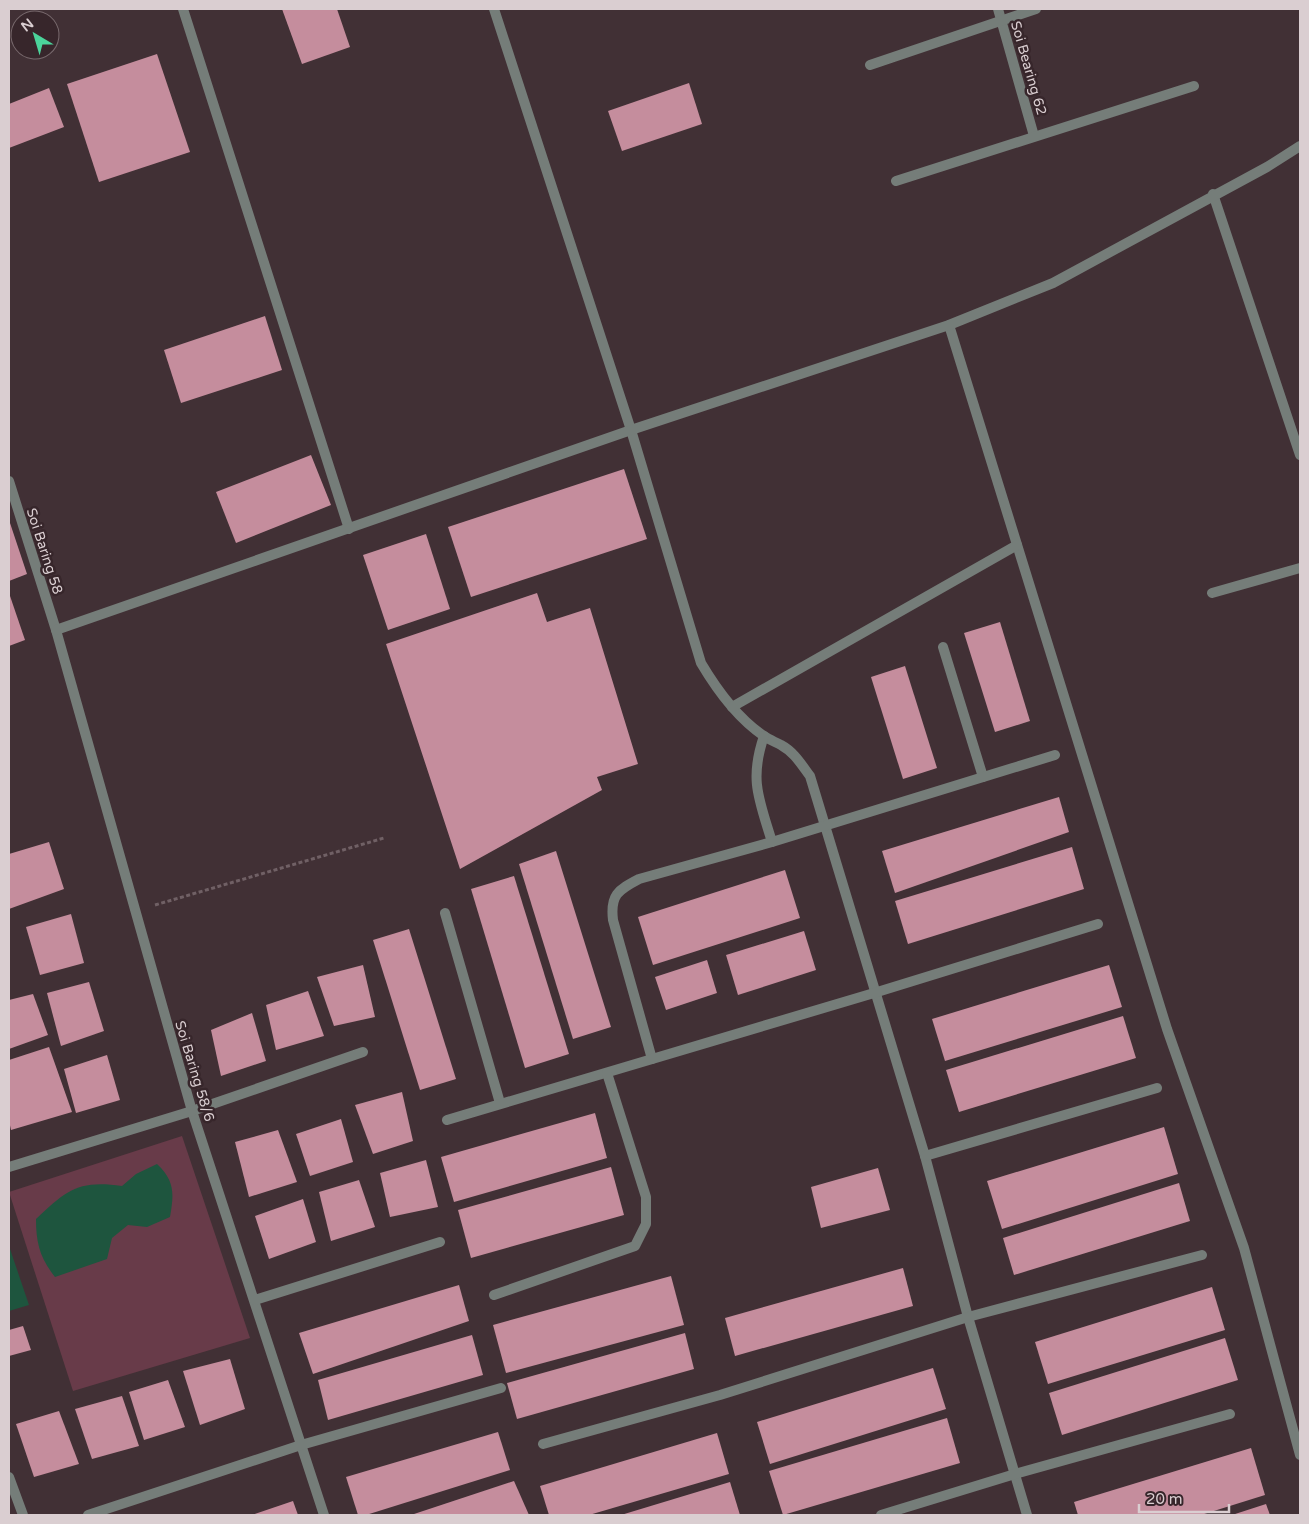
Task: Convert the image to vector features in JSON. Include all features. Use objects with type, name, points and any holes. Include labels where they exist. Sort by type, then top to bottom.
[{"type":"street","points":[[183,9],[349,528]]},
{"type":"street","points":[[494,9],[631,430],[701,663],[717,690],[732,707],[764,736],[783,746],[797,757],[810,776],[874,993],[925,1156],[968,1317],[1027,1515]]},
{"type":"street","points":[[870,65],[999,14],[1036,9]]},
{"type":"street","name":"Soi Bearing 62","points":[[999,14],[1034,136]]},
{"type":"street","points":[[896,182],[1194,86]]},
{"type":"street","points":[[56,630],[631,430],[949,324],[1052,283],[1213,194],[1267,167],[1300,146]]},
{"type":"street","points":[[1213,194],[1300,455]]},
{"type":"street","points":[[949,324],[1167,1029],[1244,1248],[1300,1455]]},
{"type":"street","name":"Soi Baring 58","points":[[9,481],[56,630]]},
{"type":"street","points":[[732,707],[1017,545]]},
{"type":"street","points":[[1212,593],[1300,568]]},
{"type":"street","name":"Soi Baring 58/6","points":[[56,630],[192,1111],[256,1300],[300,1445],[324,1515]]},
{"type":"street","points":[[943,647],[983,777]]},
{"type":"street","points":[[764,736],[755,772],[758,794],[772,842]]},
{"type":"street","points":[[652,1060],[613,920],[612,907],[615,895],[623,887],[639,879],[772,842],[1055,755]]},
{"type":"street","points":[[445,913],[500,1103]]},
{"type":"street","points":[[447,1120],[652,1060],[1098,924]]},
{"type":"street","points":[[9,1167],[192,1111],[363,1052]]},
{"type":"street","points":[[494,1294],[635,1246],[646,1224],[646,1197],[607,1073]]},
{"type":"street","points":[[925,1156],[1157,1088]]},
{"type":"street","points":[[256,1300],[440,1242]]},
{"type":"street","points":[[542,1444],[720,1395],[968,1317],[1202,1255]]},
{"type":"street","points":[[88,1515],[300,1445],[501,1388]]},
{"type":"street","points":[[881,1515],[1015,1474],[1230,1414]]},
{"type":"street","points":[[9,1477],[23,1515]]},
{"type":"path","points":[[135,910],[384,838]]},
{"type":"shaded area","points":[[182,1136],[250,1338],[73,1391],[9,1192]]},
{"type":"shaded area","points":[[157,1164],[167,1176],[172,1188],[170,1217],[147,1227],[128,1225],[112,1238],[107,1259],[55,1277],[42,1257],[37,1236],[36,1219],[56,1201],[74,1189],[94,1185],[122,1186],[136,1174]]},
{"type":"shaded area","points":[[9,1246],[29,1305],[9,1311]]},
{"type":"building","points":[[282,9],[337,9],[350,47],[302,64]]},
{"type":"building","points":[[157,54],[190,152],[99,182],[67,84]]},
{"type":"building","points":[[689,83],[702,124],[622,151],[608,111]]},
{"type":"building","points":[[49,88],[64,127],[9,148],[9,104]]},
{"type":"building","points":[[265,316],[282,370],[181,403],[164,350]]},
{"type":"building","points":[[311,455],[331,505],[236,543],[216,492]]},
{"type":"building","points":[[624,469],[647,539],[471,597],[448,527]]},
{"type":"building","points":[[9,520],[27,574],[9,581]]},
{"type":"building","points":[[426,534],[450,609],[388,630],[363,555]]},
{"type":"building","points":[[9,593],[25,640],[9,646]]},
{"type":"building","points":[[537,593],[547,622],[590,608],[638,764],[597,777],[602,790],[460,869],[386,644]]},
{"type":"building","points":[[1000,622],[1030,721],[995,732],[964,633]]},
{"type":"building","points":[[905,666],[937,768],[903,779],[871,677]]},
{"type":"building","points":[[1059,797],[1069,832],[895,893],[882,851]]},
{"type":"building","points":[[49,842],[64,889],[9,909],[9,854]]},
{"type":"building","points":[[1072,847],[1084,889],[908,944],[895,901]]},
{"type":"building","points":[[556,851],[611,1027],[573,1039],[519,864]]},
{"type":"building","points":[[785,870],[800,918],[653,965],[638,917]]},
{"type":"building","points":[[514,876],[569,1054],[525,1068],[471,889]]},
{"type":"building","points":[[71,914],[84,963],[40,975],[26,927]]},
{"type":"building","points":[[409,929],[456,1079],[420,1090],[373,940]]},
{"type":"building","points":[[804,931],[816,970],[738,995],[726,955]]},
{"type":"building","points":[[707,960],[717,993],[666,1010],[655,977]]},
{"type":"building","points":[[363,965],[375,1017],[334,1026],[317,977]]},
{"type":"building","points":[[1109,965],[1122,1007],[945,1061],[932,1019]]},
{"type":"building","points":[[89,982],[104,1031],[61,1046],[47,993]]},
{"type":"building","points":[[308,991],[324,1036],[276,1050],[266,1005]]},
{"type":"building","points":[[33,994],[48,1035],[9,1049],[9,1000]]},
{"type":"building","points":[[252,1013],[266,1061],[221,1076],[211,1030]]},
{"type":"building","points":[[1123,1016],[1136,1058],[959,1112],[946,1070]]},
{"type":"building","points":[[49,1047],[72,1112],[11,1130],[9,1121],[9,1060]]},
{"type":"building","points":[[107,1055],[120,1100],[76,1113],[64,1069]]},
{"type":"building","points":[[402,1092],[413,1141],[373,1154],[355,1105]]},
{"type":"building","points":[[595,1113],[607,1158],[454,1202],[441,1157]]},
{"type":"building","points":[[341,1119],[353,1162],[310,1176],[296,1134]]},
{"type":"building","points":[[1164,1127],[1178,1174],[1002,1229],[987,1181]]},
{"type":"building","points":[[278,1130],[297,1182],[249,1197],[235,1142]]},
{"type":"building","points":[[426,1160],[438,1207],[390,1217],[380,1173]]},
{"type":"building","points":[[611,1167],[624,1215],[471,1258],[458,1210]]},
{"type":"building","points":[[878,1168],[890,1210],[821,1228],[811,1187]]},
{"type":"building","points":[[359,1180],[375,1227],[331,1241],[319,1192]]},
{"type":"building","points":[[1179,1183],[1190,1221],[1014,1275],[1003,1238]]},
{"type":"building","points":[[303,1199],[316,1242],[269,1259],[255,1216]]},
{"type":"building","points":[[903,1268],[913,1306],[735,1356],[725,1318]]},
{"type":"building","points":[[671,1276],[684,1325],[506,1373],[493,1325]]},
{"type":"building","points":[[459,1285],[469,1321],[313,1374],[299,1333]]},
{"type":"building","points":[[1212,1287],[1225,1330],[1048,1384],[1035,1342]]},
{"type":"building","points":[[23,1326],[31,1350],[9,1356],[9,1330]]},
{"type":"building","points":[[685,1333],[694,1369],[517,1419],[507,1383]]},
{"type":"building","points":[[472,1335],[483,1375],[328,1420],[318,1380]]},
{"type":"building","points":[[1225,1338],[1238,1380],[1062,1435],[1049,1393]]},
{"type":"building","points":[[230,1359],[245,1409],[200,1425],[183,1371]]},
{"type":"building","points":[[933,1368],[946,1409],[770,1464],[757,1422]]},
{"type":"building","points":[[168,1380],[185,1427],[144,1440],[129,1392]]},
{"type":"building","points":[[122,1396],[139,1446],[92,1459],[75,1409]]},
{"type":"building","points":[[59,1411],[79,1464],[34,1477],[16,1424]]},
{"type":"building","points":[[947,1418],[960,1463],[783,1515],[769,1471]]},
{"type":"building","points":[[498,1432],[510,1470],[366,1515],[358,1515],[346,1477]]},
{"type":"building","points":[[717,1433],[729,1474],[589,1515],[549,1515],[540,1486]]},
{"type":"building","points":[[1251,1448],[1265,1495],[1201,1515],[1078,1515],[1074,1502]]},
{"type":"building","points":[[514,1481],[529,1515],[411,1515]]},
{"type":"building","points":[[730,1482],[740,1515],[621,1515]]},
{"type":"building","points":[[293,1501],[298,1515],[252,1515]]},
{"type":"building","points":[[1266,1504],[1270,1515],[1232,1515]]}]
